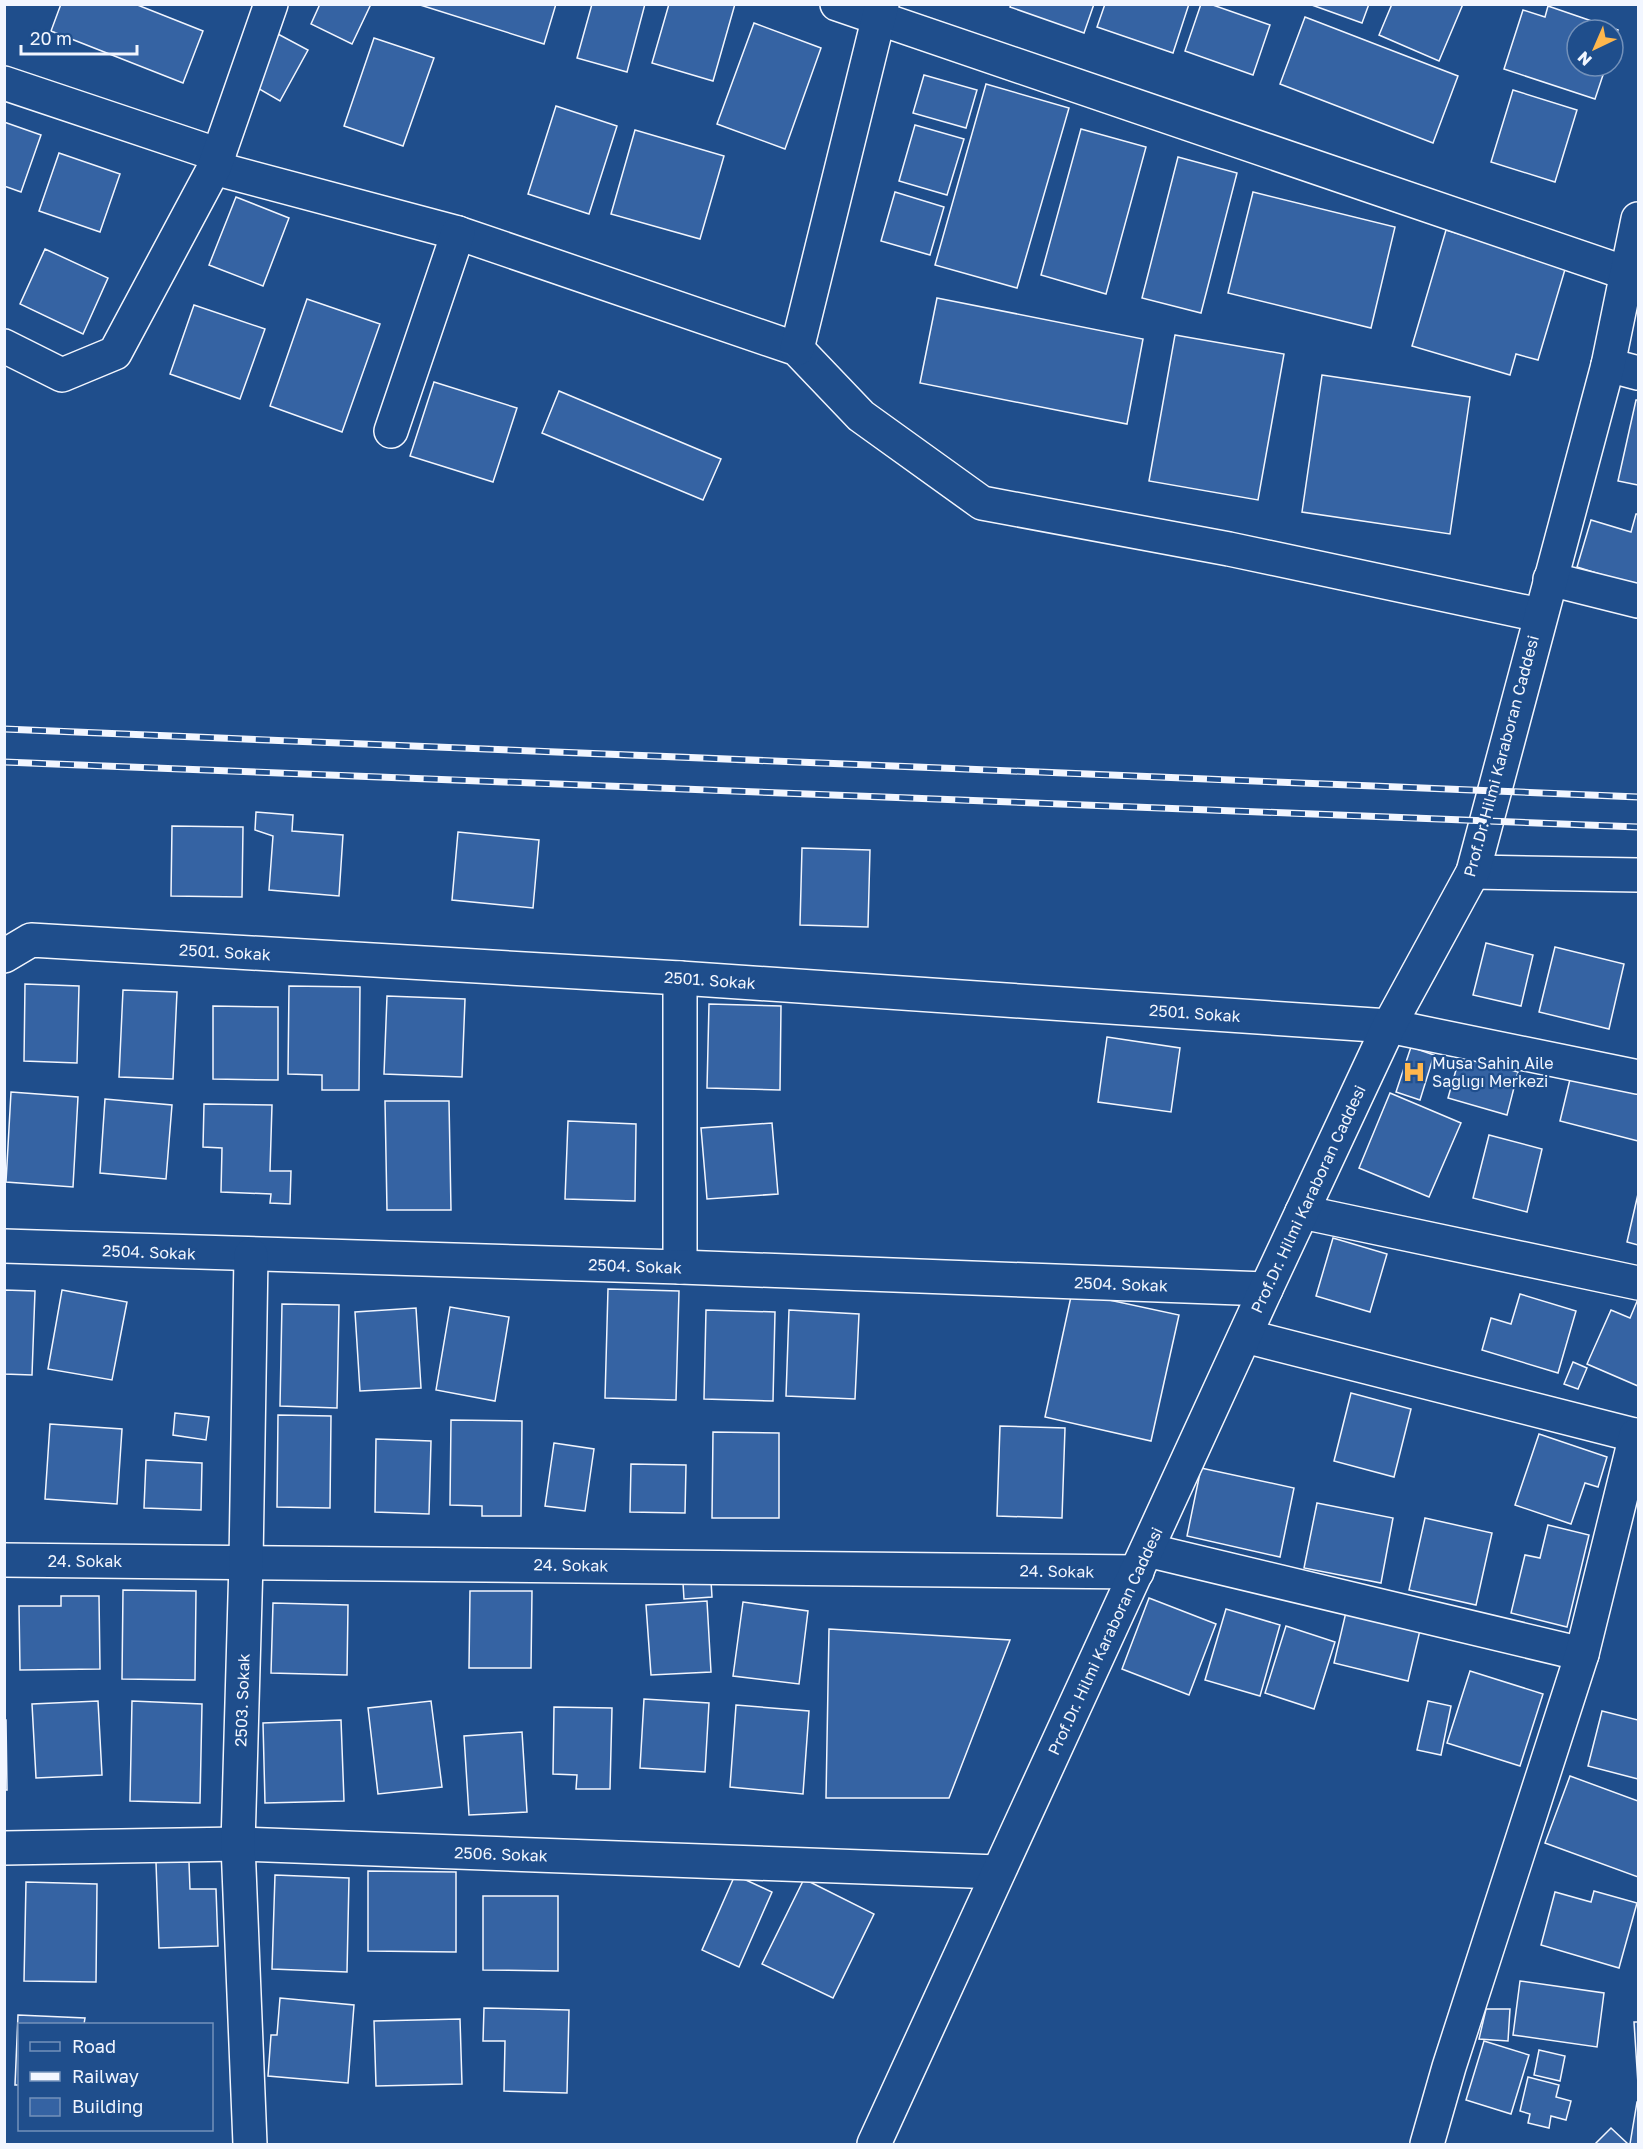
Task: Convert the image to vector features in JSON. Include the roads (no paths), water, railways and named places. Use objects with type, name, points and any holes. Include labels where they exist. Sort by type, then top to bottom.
[{"type":"street","points":[[4,346],[62,375],[115,352],[216,162],[271,4]]},
{"type":"street","points":[[837,4],[880,12],[1626,273]]},
{"type":"street","points":[[797,348],[880,12]]},
{"type":"street","points":[[4,83],[216,162],[458,233],[797,348],[861,416],[982,503],[1229,549],[1540,615]]},
{"type":"street","name":"Prof.Dr. Hilmi Karaboran Caddesi","points":[[873,2145],[1389,1026],[1473,872],[1550,579],[1623,369],[1626,273],[1638,219]]},
{"type":"street","points":[[391,431],[458,233]]},
{"type":"street","points":[[1550,579],[1638,601]]},
{"type":"street","points":[[1473,872],[1638,875]]},
{"type":"street","name":"2501. Sokak","points":[[18,948],[680,978],[1389,1026],[1638,1077]]},
{"type":"street","points":[[680,978],[680,1268]]},
{"type":"street","points":[[1302,1212],[1638,1283]]},
{"type":"street","name":"2504. Sokak","points":[[4,1246],[1266,1289]]},
{"type":"street","name":"2503. Sokak","points":[[250,2145],[238,1844],[251,1255]]},
{"type":"street","points":[[1245,1336],[1637,1436],[1582,1654],[1449,2067],[1427,2145]]},
{"type":"street","name":"24. Sokak","points":[[4,1560],[1142,1561],[1582,1654]]},
{"type":"street","name":"2506. Sokak","points":[[4,1848],[238,1844],[998,1872]]},
{"type":"railway","points":[[4,729],[1638,797]]},
{"type":"railway","points":[[4,762],[1638,827]]},
{"type":"place","name":"Musa Sahin Aile Saglıgı Merkezi","points":[[1414,1072]]}]
